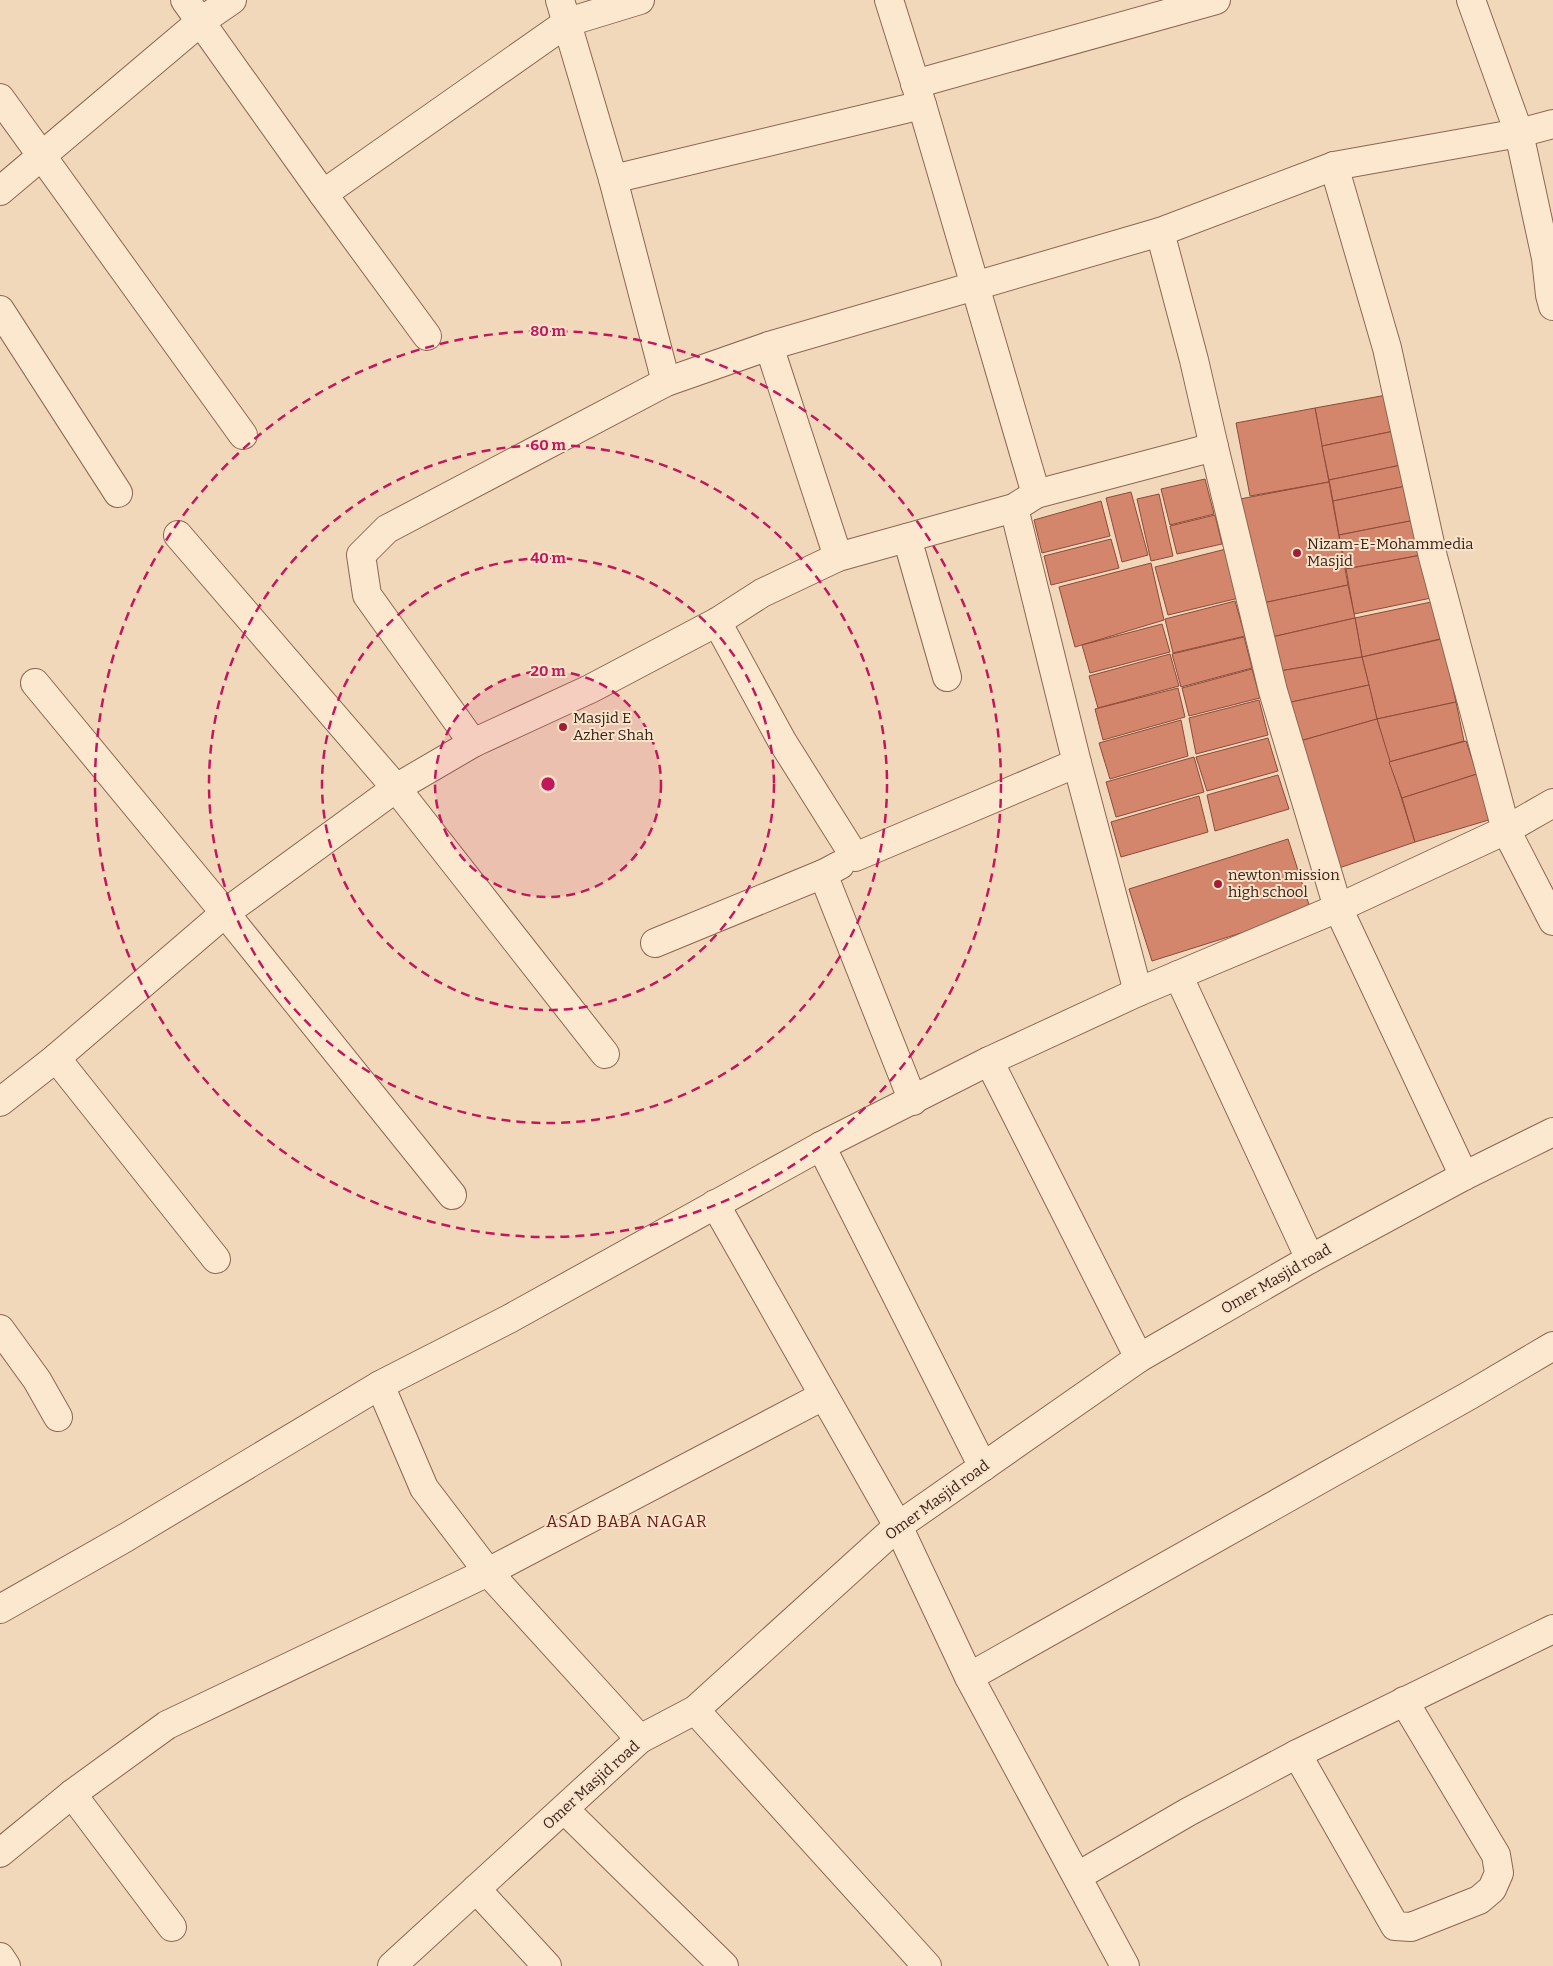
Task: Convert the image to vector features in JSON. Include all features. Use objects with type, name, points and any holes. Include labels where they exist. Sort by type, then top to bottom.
[{"type":"street","points":[[185,0],[427,336]]},
{"type":"street","points":[[0,191],[200,22],[232,0]]},
{"type":"street","points":[[323,194],[564,11],[640,0]]},
{"type":"street","points":[[889,0],[919,94],[974,286],[1025,501],[1077,763],[1138,992]]},
{"type":"street","points":[[613,179],[919,94],[1216,0]]},
{"type":"street","points":[[1471,0],[1519,133],[1546,258],[1552,298]]},
{"type":"street","points":[[564,11],[613,179],[666,382]]},
{"type":"street","points":[[0,98],[243,436]]},
{"type":"street","points":[[473,743],[367,595],[361,554],[387,529],[666,382],[769,346],[1160,232],[1334,166],[1519,133],[1553,124]]},
{"type":"street","points":[[1334,166],[1386,348],[1433,556],[1506,830],[1553,920]]},
{"type":"street","points":[[1160,232],[1194,360],[1273,691],[1338,908],[1464,1176]]},
{"type":"street","points":[[0,310],[118,493]]},
{"type":"street","points":[[769,346],[838,557]]},
{"type":"street","points":[[0,1102],[56,1058],[225,913],[396,788],[473,743],[590,689],[717,622],[762,593],[838,557],[1214,447]]},
{"type":"street","points":[[178,535],[396,788],[605,1054]]},
{"type":"street","points":[[907,538],[947,677]]},
{"type":"street","points":[[717,622],[782,741],[855,857]]},
{"type":"street","points":[[35,683],[225,913],[452,1195]]},
{"type":"street","points":[[655,943],[823,874],[855,857],[1077,763]]},
{"type":"street","points":[[0,1608],[125,1538],[380,1386],[509,1319],[821,1146],[989,1061],[1138,992],[1338,908],[1506,830],[1553,803]]},
{"type":"street","points":[[823,874],[913,1101]]},
{"type":"street","points":[[1178,975],[1310,1259]]},
{"type":"street","points":[[56,1058],[216,1260]]},
{"type":"street","points":[[989,1061],[1139,1358]]},
{"type":"street","name":"Omer Masjid road","points":[[392,1966],[640,1739],[695,1710],[898,1526],[1139,1358],[1310,1259],[1464,1176],[1553,1132]]},
{"type":"street","points":[[821,1146],[983,1466]]},
{"type":"street","points":[[715,1204],[898,1526],[969,1677],[1125,1966]]},
{"type":"street","points":[[0,1329],[37,1380],[58,1417]]},
{"type":"street","points":[[969,1677],[1470,1395],[1553,1346]]},
{"type":"street","points":[[380,1386],[424,1488],[488,1572],[640,1739]]},
{"type":"street","points":[[0,1853],[72,1794],[166,1725],[488,1572],[823,1396]]},
{"type":"street","points":[[1078,1876],[1188,1812],[1297,1754],[1404,1701],[1552,1632]]},
{"type":"street","points":[[1297,1754],[1395,1926],[1411,1927],[1480,1900],[1492,1889],[1499,1873],[1496,1855],[1404,1701]]},
{"type":"street","points":[[695,1710],[927,1966]]},
{"type":"street","points":[[72,1794],[172,1927]]},
{"type":"street","points":[[564,1809],[724,1966]]},
{"type":"street","points":[[476,1889],[547,1966]]},
{"type":"street","points":[[0,1957],[6,1966]]},
{"type":"building","points":[[1392,394],[1399,430],[1322,446],[1315,408]]},
{"type":"building","points":[[1315,408],[1329,482],[1250,496],[1236,423]]},
{"type":"building","points":[[1399,430],[1406,464],[1329,480],[1322,446]]},
{"type":"building","points":[[1406,464],[1411,485],[1333,501],[1329,480]]},
{"type":"building","points":[[1205,479],[1214,514],[1170,525],[1161,489]]},
{"type":"building","name":"Nizam-E-Mohammedia Masjid","points":[[1329,482],[1348,585],[1263,603],[1240,499]]},
{"type":"building","points":[[1411,485],[1420,519],[1339,535],[1333,501]]},
{"type":"building","points":[[1131,492],[1148,555],[1122,562],[1106,498]]},
{"type":"building","points":[[1159,494],[1173,556],[1151,561],[1137,499]]},
{"type":"building","points":[[1101,501],[1110,536],[1042,553],[1034,520]]},
{"type":"building","points":[[1215,515],[1222,544],[1177,554],[1170,526]]},
{"type":"building","points":[[1420,519],[1427,554],[1346,569],[1339,535]]},
{"type":"building","points":[[1111,539],[1119,568],[1051,585],[1044,556]]},
{"type":"building","points":[[1226,549],[1239,598],[1168,615],[1155,567]]},
{"type":"building","points":[[1427,554],[1436,597],[1354,614],[1346,569]]},
{"type":"building","points":[[1151,563],[1164,620],[1075,647],[1059,587]]},
{"type":"building","points":[[1348,585],[1355,618],[1272,637],[1263,603]]},
{"type":"building","points":[[1235,601],[1245,636],[1173,653],[1165,619]]},
{"type":"building","points":[[1431,602],[1440,639],[1362,657],[1355,618]]},
{"type":"building","points":[[1355,618],[1362,657],[1280,671],[1272,637]]},
{"type":"building","points":[[1162,624],[1170,652],[1090,673],[1082,645]]},
{"type":"building","points":[[1244,637],[1252,668],[1181,687],[1172,654]]},
{"type":"building","points":[[1442,639],[1456,702],[1377,719],[1362,657]]},
{"type":"building","points":[[1170,654],[1179,686],[1098,708],[1089,676]]},
{"type":"building","points":[[1362,657],[1369,685],[1287,703],[1280,671]]},
{"type":"building","points":[[1252,669],[1260,698],[1189,716],[1182,688]]},
{"type":"building","points":[[1369,685],[1377,719],[1300,741],[1287,703]]},
{"type":"building","points":[[1178,688],[1185,717],[1103,740],[1095,709]]},
{"type":"building","points":[[1259,700],[1268,735],[1196,754],[1189,718]]},
{"type":"building","points":[[1456,702],[1464,741],[1389,762],[1377,719]]},
{"type":"building","points":[[1377,719],[1415,842],[1339,868],[1300,741]]},
{"type":"building","points":[[1181,720],[1188,756],[1110,779],[1099,743]]},
{"type":"building","points":[[1268,738],[1278,771],[1207,791],[1196,757]]},
{"type":"building","points":[[1466,741],[1477,774],[1402,798],[1389,762]]},
{"type":"building","points":[[1194,757],[1204,792],[1116,817],[1106,782]]},
{"type":"building","points":[[1477,774],[1492,819],[1415,842],[1402,798]]},
{"type":"building","points":[[1278,775],[1289,809],[1215,831],[1207,795]]},
{"type":"building","points":[[1199,796],[1208,832],[1121,857],[1111,822]]},
{"type":"building","points":[[1288,839],[1311,911],[1152,961],[1129,889]]},
{"type":"place","name":"Nizam-E-Mohammedia Masjid","points":[[1297,553]]},
{"type":"place","name":"Masjid E Azher Shah","points":[[563,727]]},
{"type":"place","name":"newton mission high school","points":[[1218,884]]},
{"type":"district","name":"ASAD BABA NAGAR","points":[[627,1521]]}]
